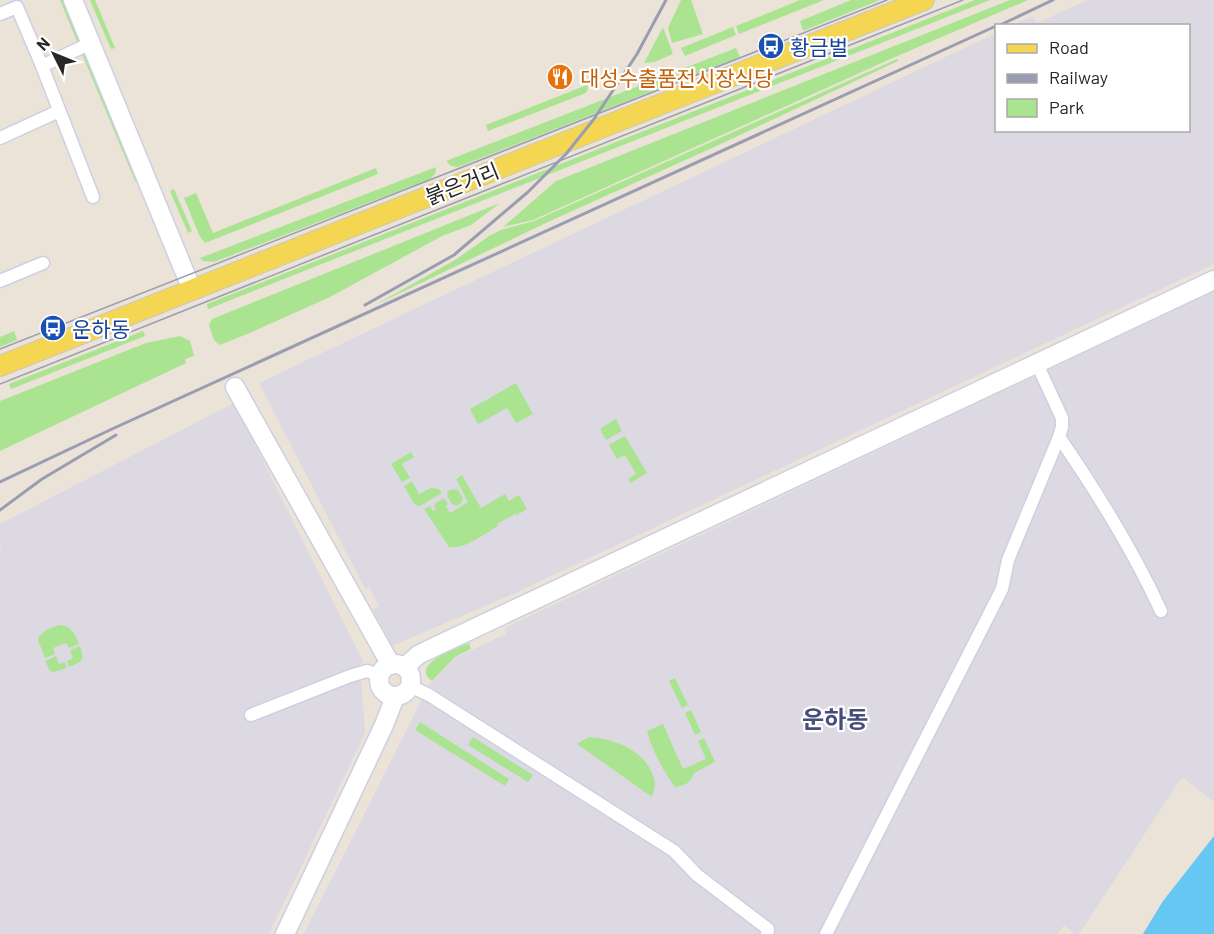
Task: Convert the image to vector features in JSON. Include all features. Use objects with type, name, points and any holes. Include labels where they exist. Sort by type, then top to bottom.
[{"type":"main road","name":"붉은거리","points":[[0,366],[901,4],[924,0]]},
{"type":"street","points":[[73,0],[192,290]]},
{"type":"street","points":[[0,14],[17,7],[93,197]]},
{"type":"street","points":[[42,66],[91,43]]},
{"type":"street","points":[[0,138],[59,111]]},
{"type":"street","points":[[0,281],[43,263]]},
{"type":"street","points":[[251,714],[367,671],[392,669],[411,676],[410,686],[404,694],[395,697],[385,693],[379,680],[392,669],[426,651],[1214,280]]},
{"type":"street","points":[[826,934],[1002,588],[1008,560],[1062,428],[1062,418],[1038,364]]},
{"type":"street","points":[[235,387],[392,669]]},
{"type":"street","points":[[1059,436],[1089,481],[1147,581],[1161,611]]},
{"type":"street","points":[[410,686],[439,701],[674,851],[697,875],[768,929],[767,934]]},
{"type":"street","points":[[285,934],[384,725],[395,697]]},
{"type":"shaded area","points":[[1088,0],[1214,0],[1214,264],[515,593],[392,646],[373,610],[379,606],[369,587],[365,589],[259,383],[995,33],[995,132],[1190,132],[1190,24],[1014,24],[1033,16],[1037,23]]},
{"type":"shaded area","points":[[1214,291],[1214,802],[1182,777],[1079,934],[1075,934],[1064,925],[1058,934],[304,934],[429,685],[455,658],[506,634],[505,628]]},
{"type":"shaded area","points":[[234,403],[363,661],[360,664],[365,733],[269,934],[0,934],[0,549],[2,548],[0,524]]},
{"type":"green space","points":[[60,0],[64,0],[81,43],[78,44]]},
{"type":"green space","points":[[90,0],[95,0],[115,48],[111,49]]},
{"type":"green space","points":[[681,0],[691,0],[703,34],[672,43],[668,28]]},
{"type":"green space","points":[[800,0],[824,0],[739,34],[736,26]]},
{"type":"green space","points":[[851,0],[880,0],[803,31],[800,21]]},
{"type":"green space","points":[[975,0],[990,0],[208,309],[207,304]]},
{"type":"green space","points":[[1010,0],[1028,0],[895,57],[533,220],[503,227],[556,181]]},
{"type":"green space","points":[[663,27],[673,54],[654,62],[644,63]]},
{"type":"green space","points":[[733,27],[736,35],[685,56],[681,48]]},
{"type":"green space","points":[[736,48],[740,57],[458,167],[451,166],[446,161]]},
{"type":"green space","points":[[86,53],[138,180],[135,181],[82,54]]},
{"type":"green space","points":[[897,59],[898,61],[550,221],[375,305],[455,260],[501,230],[534,221]]},
{"type":"green space","points":[[587,85],[586,93],[488,131],[486,125]]},
{"type":"green space","points":[[436,167],[435,174],[430,179],[214,262],[203,261],[200,258]]},
{"type":"green space","points":[[376,168],[378,174],[205,243],[200,237],[184,198],[196,193],[213,233]]},
{"type":"green space","points":[[174,189],[192,231],[188,233],[170,191]]},
{"type":"green space","points":[[500,203],[471,225],[442,236],[330,297],[220,345],[214,340],[209,325],[212,319]]},
{"type":"green space","points":[[14,331],[17,340],[0,347],[0,337]]},
{"type":"green space","points":[[143,331],[145,336],[11,389],[9,384]]},
{"type":"green space","points":[[180,336],[190,341],[194,356],[185,359],[186,363],[0,451],[0,401],[146,343]]},
{"type":"green space","points":[[516,383],[533,414],[516,423],[507,408],[478,424],[470,409]]},
{"type":"green space","points":[[616,419],[622,431],[606,440],[601,428]]},
{"type":"green space","points":[[625,436],[647,473],[630,483],[628,479],[636,474],[625,455],[617,459],[609,445]]},
{"type":"green space","points":[[411,452],[414,457],[402,464],[410,478],[402,482],[391,464]]},
{"type":"green space","points":[[462,475],[481,508],[505,494],[509,501],[519,495],[527,509],[497,524],[498,526],[467,544],[449,547],[424,509],[430,506],[433,511],[436,510],[434,504],[444,498],[450,513],[468,502],[456,479]]},
{"type":"green space","points":[[412,481],[419,494],[431,488],[439,489],[442,493],[420,506],[414,504],[404,486]]},
{"type":"green space","points":[[458,490],[463,498],[457,506],[452,504],[447,496],[448,491]]},
{"type":"green space","points":[[60,625],[70,629],[79,644],[69,648],[66,643],[53,648],[55,654],[45,658],[39,637],[47,630]]},
{"type":"green space","points":[[469,643],[471,649],[455,657],[432,681],[427,676],[427,668],[436,658]]},
{"type":"green space","points":[[80,646],[82,660],[69,667],[67,661],[73,658],[70,650]]},
{"type":"green space","points":[[56,656],[59,664],[65,662],[67,668],[50,671],[45,661]]},
{"type":"green space","points":[[675,678],[688,705],[682,708],[669,681]]},
{"type":"green space","points":[[691,710],[701,732],[695,735],[685,713]]},
{"type":"green space","points":[[420,722],[509,779],[505,786],[415,730]]},
{"type":"green space","points":[[663,724],[683,769],[706,759],[698,741],[704,738],[715,762],[694,773],[689,782],[681,786],[675,787],[671,781],[658,760],[649,738],[647,731]]},
{"type":"green space","points":[[473,737],[533,775],[528,782],[468,745]]},
{"type":"green space","points":[[589,737],[624,745],[642,758],[653,776],[655,785],[652,797],[577,744]]},
{"type":"water","points":[[1214,836],[1214,934],[1143,934],[1163,901]]},
{"type":"tram line","points":[[0,349],[887,0]]},
{"type":"tram line","points":[[0,384],[963,0]]},
{"type":"railway","points":[[365,305],[454,255],[528,192],[566,154],[594,119],[637,54],[666,0]]},
{"type":"railway","points":[[1002,24],[1053,0]]},
{"type":"railway","points":[[0,482],[995,26]]},
{"type":"railway","points":[[0,510],[42,479],[116,435]]},
{"type":"place","name":"황금벌","points":[[771,46]]},
{"type":"place","name":"대성수출품전시장식당","points":[[560,77]]},
{"type":"place","name":"운하동","points":[[53,328]]},
{"type":"district","name":"운하동","points":[[835,718]]}]
